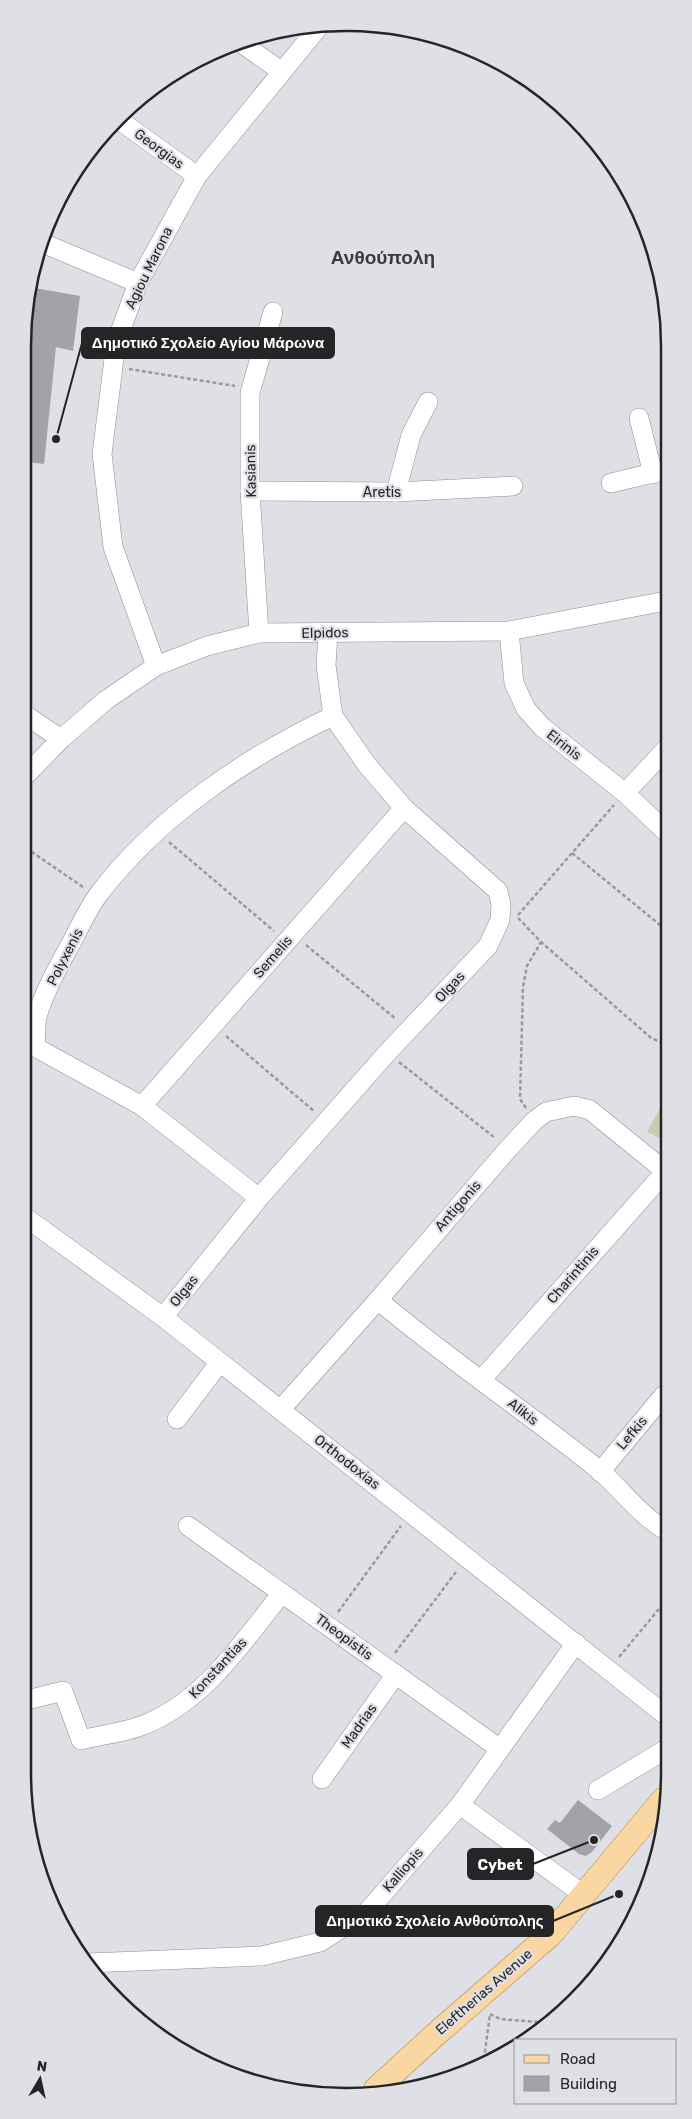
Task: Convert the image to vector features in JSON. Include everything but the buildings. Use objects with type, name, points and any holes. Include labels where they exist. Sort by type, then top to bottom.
[{"type":"main road","name":"Eleftherias Avenue","points":[[380,2086],[480,2009],[551,1934],[659,1805]]},
{"type":"street","name":"Agiou Marona","points":[[156,666],[113,547],[102,454],[116,343],[138,283],[197,176],[314,33]]},
{"type":"street","points":[[247,47],[281,72]]},
{"type":"street","name":"Georgias","points":[[123,123],[197,176]]},
{"type":"street","points":[[48,245],[138,283]]},
{"type":"street","name":"Kasianis","points":[[259,633],[250,491],[251,389],[273,312]]},
{"type":"street","points":[[396,492],[411,435],[428,402]]},
{"type":"street","points":[[611,483],[660,472],[639,418]]},
{"type":"street","name":"Aretis","points":[[250,491],[396,492],[513,486]]},
{"type":"street","name":"Elpidos","points":[[31,770],[61,739],[106,700],[156,666],[207,646],[259,633],[328,634],[412,631],[509,631],[661,602]]},
{"type":"street","name":"Eirinis","points":[[509,631],[514,683],[526,709],[542,727],[625,792],[661,826]]},
{"type":"street","name":"Olgas","points":[[163,1317],[259,1198],[387,1053],[488,946],[500,920],[501,905],[498,892],[404,808],[367,765],[333,716],[326,665],[328,634]]},
{"type":"street","name":"Polyxenis","points":[[259,1198],[142,1106],[35,1047],[37,1018],[55,972],[97,896],[129,859],[157,832],[225,777],[286,740],[333,716]]},
{"type":"street","points":[[31,719],[61,739]]},
{"type":"street","points":[[625,792],[661,754]]},
{"type":"street","name":"Semelis","points":[[142,1106],[404,808]]},
{"type":"street","name":"Antigonis","points":[[280,1410],[508,1149],[534,1121],[546,1112],[574,1106],[590,1110],[661,1168]]},
{"type":"street","name":"Charintinis","points":[[482,1379],[661,1176]]},
{"type":"street","name":"Orthodoxias","points":[[31,1221],[163,1317],[661,1712]]},
{"type":"street","name":"Alikis","points":[[378,1300],[600,1472],[661,1526]]},
{"type":"street","points":[[177,1419],[220,1362]]},
{"type":"street","name":"Lefkis","points":[[600,1472],[661,1399]]},
{"type":"street","name":"Theopistis","points":[[188,1526],[500,1748]]},
{"type":"street","name":"Konstantias","points":[[31,1700],[63,1691],[81,1740],[141,1726],[191,1699],[236,1650],[282,1592]]},
{"type":"street","name":"Kalliopis","points":[[94,1962],[262,1956],[320,1942],[367,1912],[460,1805],[576,1644]]},
{"type":"street","name":"Madrias","points":[[322,1779],[390,1670]]},
{"type":"street","points":[[598,1790],[661,1752]]},
{"type":"street","points":[[460,1805],[584,1896]]},
{"type":"path","points":[[113,366],[251,389]]},
{"type":"path","points":[[625,792],[517,916],[541,942],[650,1037],[661,1043]]},
{"type":"path","points":[[157,832],[409,1030]]},
{"type":"path","points":[[31,851],[97,896]]},
{"type":"path","points":[[572,853],[661,926]]},
{"type":"path","points":[[534,1121],[520,1099],[523,987],[527,966],[541,942]]},
{"type":"path","points":[[213,1026],[327,1121]]},
{"type":"path","points":[[387,1053],[508,1149]]},
{"type":"path","points":[[328,1626],[411,1513]]},
{"type":"path","points":[[390,1670],[467,1558]]},
{"type":"path","points":[[608,1670],[661,1607]]},
{"type":"path","points":[[480,2009],[500,2019],[539,2022]]},
{"type":"path","points":[[480,2009],[484,2056]]},
{"type":"green space","points":[[661,1106],[661,1139],[647,1132]]},
{"type":"place","name":"Δημοτικό Σχολείο Αγίου Μάρωνα","points":[[56,439]]},
{"type":"place","name":"Cybet","points":[[594,1840]]},
{"type":"place","name":"Δημοτικό Σχολείο Ανθούπολης","points":[[619,1894]]},
{"type":"district","name":"Ανθούπολη","points":[[383,257]]}]
